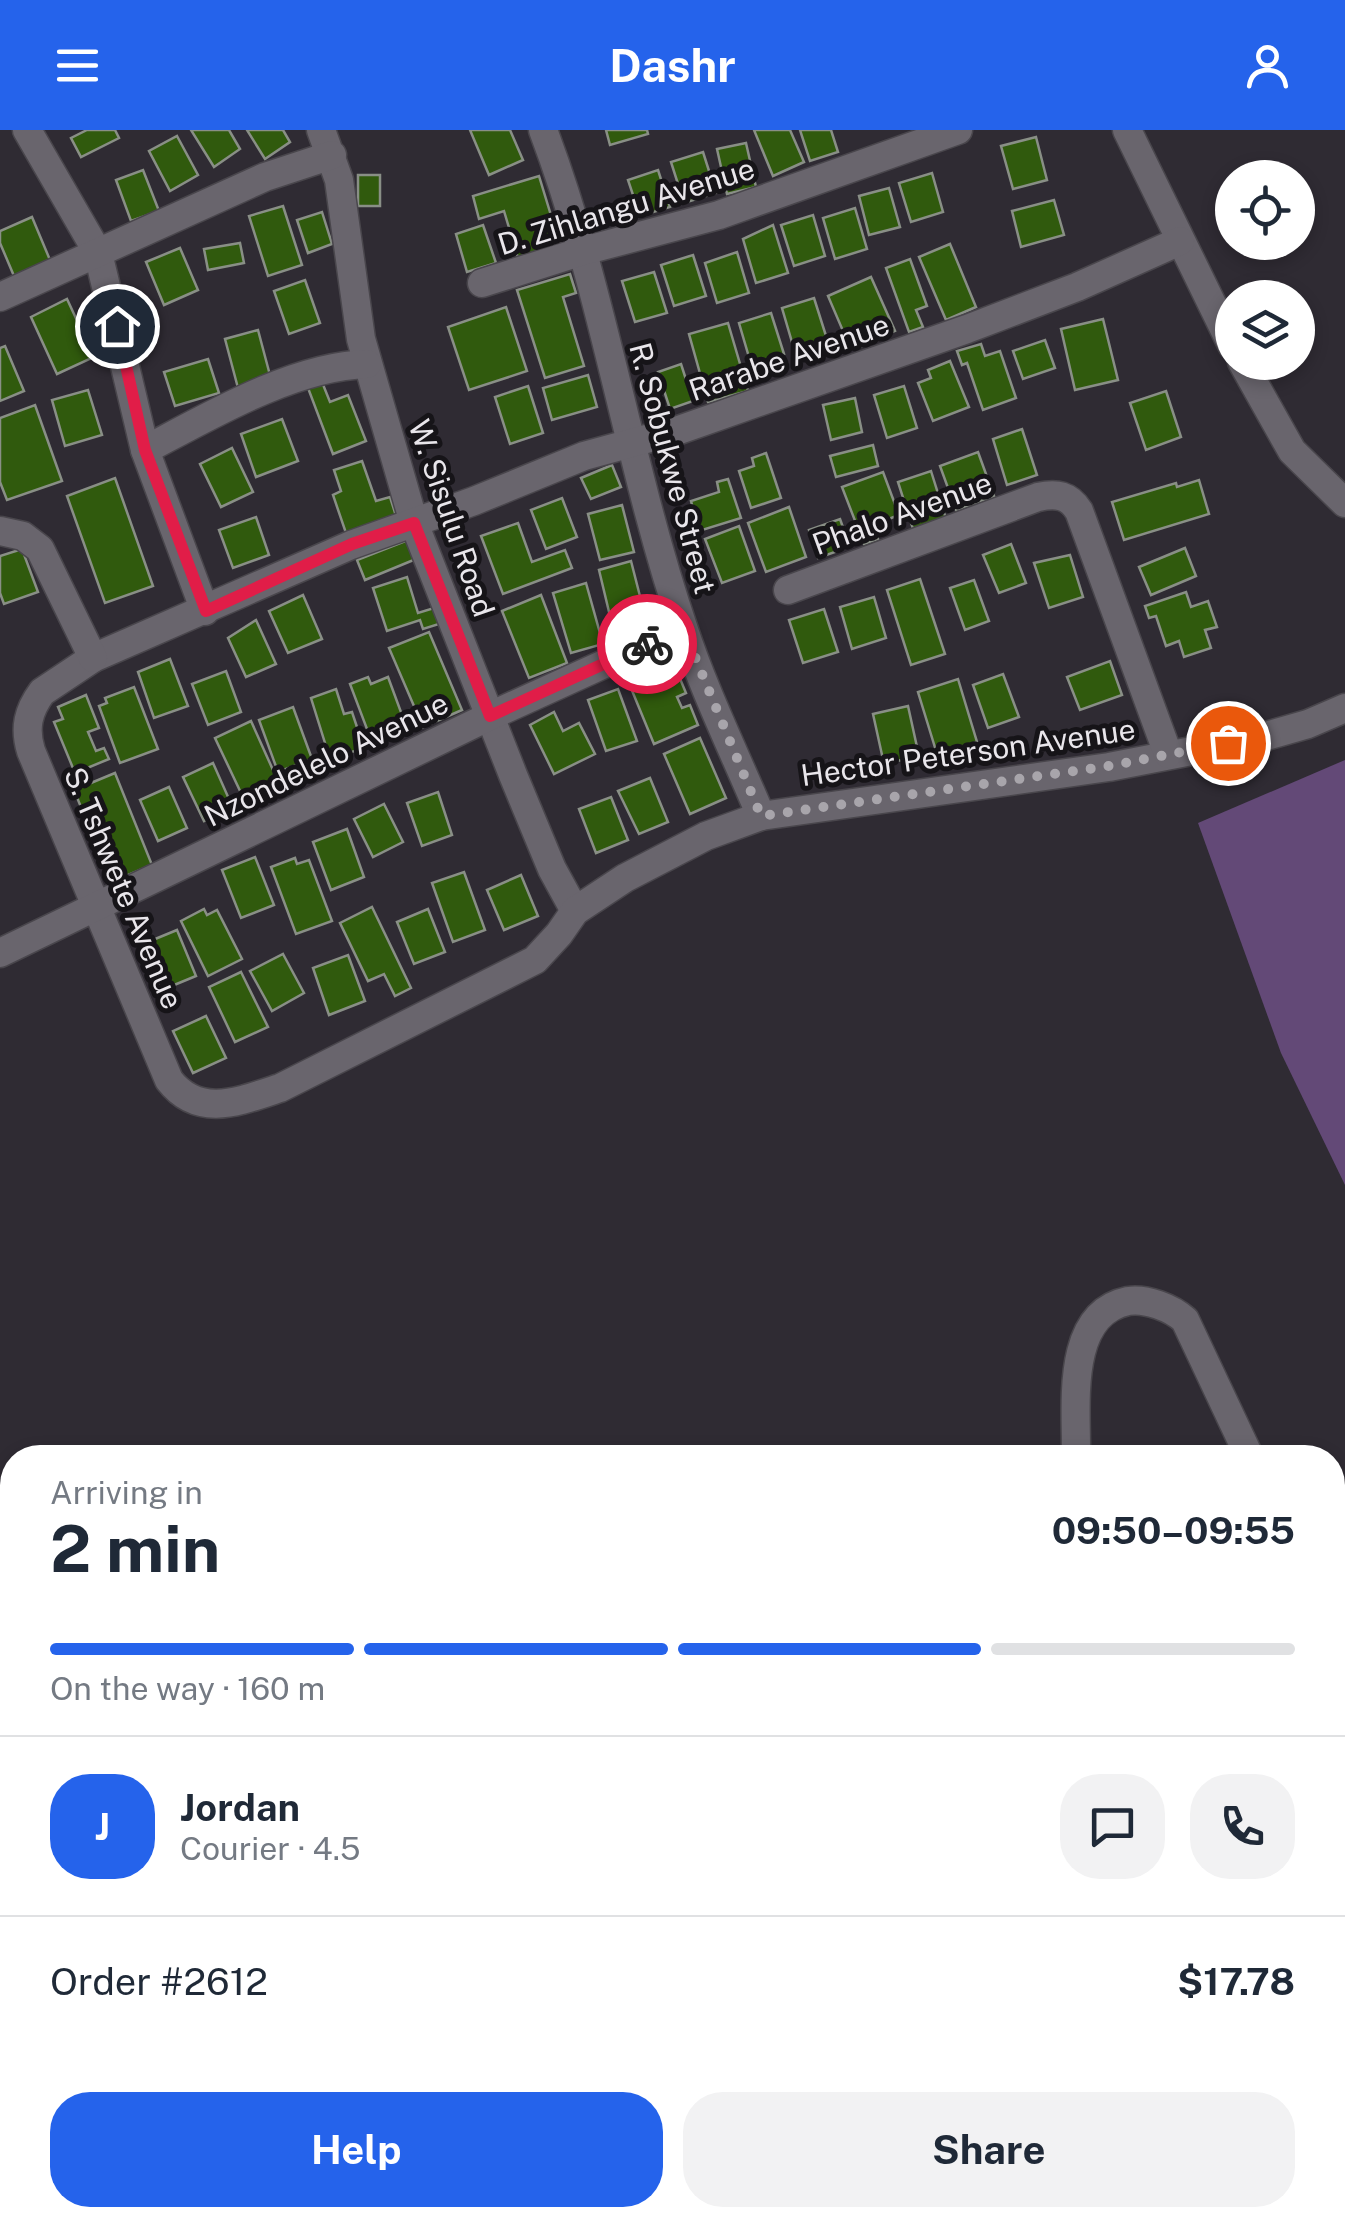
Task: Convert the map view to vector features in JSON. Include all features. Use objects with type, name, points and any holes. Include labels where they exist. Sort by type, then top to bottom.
[{"type":"street","points":[[27,130],[98,253],[145,450],[206,611]]},
{"type":"street","name":"R. Sobukwe Street","points":[[543,130],[583,251],[630,442],[683,628],[761,816]]},
{"type":"street","name":"D. Zihlangu Avenue","points":[[482,283],[583,251],[719,216],[958,130]]},
{"type":"street","points":[[1127,130],[1215,310]]},
{"type":"street","points":[[0,296],[265,177],[326,142]]},
{"type":"street","name":"W. Sisulu Road","points":[[326,142],[339,180],[353,300],[367,364],[414,523],[552,869],[574,911]]},
{"type":"street","name":"Rarabe Avenue","points":[[42,692],[93,658],[352,544],[584,456],[679,430],[967,330],[1077,288],[1180,240]]},
{"type":"street","points":[[145,450],[212,414],[303,375],[367,364]]},
{"type":"street","points":[[1252,380],[1292,451],[1345,503]]},
{"type":"street","name":"Phalo Avenue","points":[[788,590],[1038,497],[1062,496],[1080,511],[1168,754]]},
{"type":"street","points":[[0,531],[23,536],[40,548],[93,658]]},
{"type":"street","name":"Nzondelelo Avenue","points":[[0,953],[490,716],[683,628]]},
{"type":"street","name":"S. Tshwete Avenue","points":[[42,692],[29,713],[28,740],[169,1080],[194,1101]]},
{"type":"street","name":"Hector Peterson Avenue","points":[[194,1101],[236,1102],[280,1088],[412,1022],[535,960],[574,911],[662,857],[761,816],[1109,766],[1259,738],[1345,708]]},
{"type":"street","points":[[1076,1445],[1081,1352],[1088,1330],[1104,1310],[1134,1300],[1168,1308],[1185,1320],[1244,1445]]},
{"type":"shaded area","points":[[1345,760],[1345,1185],[1281,1053],[1198,823]]},
{"type":"building","points":[[87,130],[115,130],[119,138],[81,157],[71,138]]},
{"type":"building","points":[[191,130],[229,130],[240,149],[214,167]]},
{"type":"building","points":[[247,130],[283,130],[290,142],[265,159]]},
{"type":"building","points":[[470,130],[510,130],[523,160],[489,175]]},
{"type":"building","points":[[606,130],[647,130],[648,134],[610,145]]},
{"type":"building","points":[[754,130],[790,130],[804,162],[773,176]]},
{"type":"building","points":[[800,130],[831,130],[838,152],[810,161]]},
{"type":"building","points":[[177,136],[198,175],[170,191],[149,151]]},
{"type":"building","points":[[1036,137],[1047,180],[1013,189],[1001,146]]},
{"type":"building","points":[[746,143],[756,187],[727,194],[717,149]]},
{"type":"building","points":[[703,152],[716,193],[684,203],[671,162]]},
{"type":"building","points":[[143,170],[159,211],[131,221],[116,180]]},
{"type":"building","points":[[658,170],[670,207],[640,216],[628,180]]},
{"type":"building","points":[[932,173],[943,212],[911,222],[899,183]]},
{"type":"building","points":[[358,175],[380,175],[380,206],[358,206]]},
{"type":"building","points":[[539,176],[560,245],[518,258],[504,211],[479,219],[473,196]]},
{"type":"building","points":[[889,188],[900,227],[869,235],[859,196]]},
{"type":"building","points":[[1054,200],[1064,235],[1021,247],[1012,211]]},
{"type":"building","points":[[283,206],[302,265],[268,276],[249,216]]},
{"type":"building","points":[[855,208],[867,249],[835,259],[823,218]]},
{"type":"building","points":[[322,212],[332,244],[308,253],[297,220]]},
{"type":"building","points":[[813,215],[825,256],[794,266],[781,225]]},
{"type":"building","points":[[32,217],[50,260],[14,276],[0,243],[0,231]]},
{"type":"building","points":[[483,225],[496,263],[467,272],[456,234]]},
{"type":"building","points":[[773,225],[788,273],[756,283],[743,239]]},
{"type":"building","points":[[240,243],[244,263],[208,270],[204,249]]},
{"type":"building","points":[[950,244],[976,307],[946,320],[919,257]]},
{"type":"building","points":[[180,248],[198,290],[164,305],[146,262]]},
{"type":"building","points":[[737,252],[749,293],[717,303],[705,263]]},
{"type":"building","points":[[693,255],[706,296],[674,306],[661,265]]},
{"type":"building","points":[[910,259],[927,306],[916,310],[923,327],[909,332],[886,268]]},
{"type":"building","points":[[654,272],[667,313],[635,322],[622,281]]},
{"type":"building","points":[[570,274],[576,293],[563,297],[584,366],[545,378],[517,290]]},
{"type":"building","points":[[871,277],[895,331],[860,347],[854,335],[846,338],[828,296]]},
{"type":"building","points":[[305,280],[320,323],[289,334],[274,291]]},
{"type":"building","points":[[814,298],[827,339],[794,349],[782,308]]},
{"type":"building","points":[[67,299],[94,357],[57,374],[31,317]]},
{"type":"building","points":[[506,307],[527,371],[469,390],[448,327]]},
{"type":"building","points":[[771,313],[784,354],[751,364],[739,323]]},
{"type":"building","points":[[1103,319],[1118,380],[1075,390],[1061,329]]},
{"type":"building","points":[[728,323],[748,391],[708,402],[689,334]]},
{"type":"building","points":[[258,330],[271,379],[238,388],[225,339]]},
{"type":"building","points":[[1045,340],[1055,368],[1023,379],[1013,351]]},
{"type":"building","points":[[981,344],[985,356],[1000,351],[1016,398],[983,410],[967,363],[962,365],[957,351]]},
{"type":"building","points":[[5,346],[24,391],[0,401],[0,348]]},
{"type":"building","points":[[208,359],[219,393],[175,406],[164,372]]},
{"type":"building","points":[[950,361],[969,407],[933,421],[918,383],[931,378],[928,370]]},
{"type":"building","points":[[681,364],[693,401],[670,409],[658,372]]},
{"type":"building","points":[[588,375],[597,407],[552,420],[543,388]]},
{"type":"building","points":[[322,382],[330,402],[348,395],[366,441],[333,454],[308,388]]},
{"type":"building","points":[[528,386],[543,433],[510,444],[495,397]]},
{"type":"building","points":[[904,386],[917,428],[887,438],[874,395]]},
{"type":"building","points":[[88,390],[102,435],[65,446],[52,400]]},
{"type":"building","points":[[1166,391],[1181,437],[1146,450],[1130,403]]},
{"type":"building","points":[[855,398],[862,432],[831,440],[823,405]]},
{"type":"building","points":[[35,405],[62,481],[7,500],[0,482],[0,418]]},
{"type":"building","points":[[282,419],[298,461],[256,477],[241,434]]},
{"type":"building","points":[[1022,429],[1037,475],[1007,485],[993,439]]},
{"type":"building","points":[[873,445],[878,466],[836,477],[830,456]]},
{"type":"building","points":[[232,448],[253,492],[221,507],[200,464]]},
{"type":"building","points":[[978,452],[994,496],[956,510],[940,466]]},
{"type":"building","points":[[766,453],[781,498],[751,508],[739,471],[754,466],[752,458]]},
{"type":"building","points":[[362,461],[376,501],[390,497],[397,519],[347,536],[333,495],[341,491],[334,470]]},
{"type":"building","points":[[612,465],[621,487],[591,499],[581,478]]},
{"type":"building","points":[[931,471],[946,519],[913,529],[898,482]]},
{"type":"building","points":[[883,472],[899,515],[873,525],[878,539],[864,544],[842,487]]},
{"type":"building","points":[[115,478],[153,586],[105,603],[67,496]]},
{"type":"building","points":[[728,479],[741,518],[699,531],[691,501],[719,492],[717,482]]},
{"type":"building","points":[[1199,480],[1209,514],[1124,540],[1112,502]]},
{"type":"building","points":[[562,498],[577,537],[546,549],[531,510]]},
{"type":"building","points":[[622,505],[634,552],[600,560],[588,514]]},
{"type":"building","points":[[789,507],[806,557],[766,572],[748,523]]},
{"type":"building","points":[[256,517],[269,555],[233,568],[219,530]]},
{"type":"building","points":[[840,519],[845,533],[831,538],[835,552],[818,558],[809,530]]},
{"type":"building","points":[[518,523],[532,562],[565,550],[572,568],[503,594],[481,536]]},
{"type":"building","points":[[739,526],[755,571],[722,583],[705,539]]},
{"type":"building","points":[[408,540],[416,559],[365,580],[357,560]]},
{"type":"building","points":[[1011,544],[1026,583],[999,593],[983,555]]},
{"type":"building","points":[[1185,548],[1196,576],[1151,595],[1139,567]]},
{"type":"building","points":[[22,549],[38,592],[4,604],[0,593],[0,556]]},
{"type":"building","points":[[1070,555],[1083,597],[1049,608],[1034,563]]},
{"type":"building","points":[[631,561],[643,608],[610,616],[599,570]]},
{"type":"building","points":[[407,577],[418,613],[434,608],[439,624],[423,629],[420,620],[387,631],[373,588]]},
{"type":"building","points":[[920,579],[945,654],[911,665],[887,590]]},
{"type":"building","points":[[974,580],[989,621],[965,630],[950,588]]},
{"type":"building","points":[[586,583],[603,644],[571,653],[553,593]]},
{"type":"building","points":[[1186,592],[1191,607],[1208,601],[1217,627],[1205,630],[1211,648],[1184,657],[1179,641],[1166,646],[1156,616],[1149,618],[1145,606]]},
{"type":"building","points":[[303,595],[322,639],[288,653],[269,611]]},
{"type":"building","points":[[541,595],[567,663],[529,678],[502,611]]},
{"type":"building","points":[[874,597],[886,638],[852,649],[840,607]]},
{"type":"building","points":[[824,609],[838,652],[803,663],[789,620]]},
{"type":"building","points":[[256,620],[276,664],[246,677],[228,638]]},
{"type":"building","points":[[429,632],[462,710],[423,727],[389,648]]},
{"type":"building","points":[[671,657],[686,693],[677,697],[682,708],[690,705],[698,725],[654,744],[626,676]]},
{"type":"building","points":[[170,659],[188,706],[154,718],[138,672]]},
{"type":"building","points":[[1110,661],[1122,695],[1080,710],[1067,677]]},
{"type":"building","points":[[226,671],[241,712],[208,725],[192,684]]},
{"type":"building","points":[[1003,674],[1019,717],[988,728],[973,685]]},
{"type":"building","points":[[368,677],[371,684],[388,677],[405,723],[389,729],[392,738],[373,745],[350,684]]},
{"type":"building","points":[[958,679],[977,742],[937,754],[918,692]]},
{"type":"building","points":[[134,687],[158,749],[120,763],[99,706],[107,703],[105,698]]},
{"type":"building","points":[[336,689],[344,714],[352,712],[364,748],[330,759],[311,698]]},
{"type":"building","points":[[618,689],[637,741],[606,751],[588,700]]},
{"type":"building","points":[[86,695],[99,728],[88,732],[96,751],[104,748],[109,759],[75,773],[54,722],[63,719],[58,707]]},
{"type":"building","points":[[908,706],[919,756],[884,764],[873,714]]},
{"type":"building","points":[[293,707],[312,759],[278,772],[259,720]]},
{"type":"building","points":[[554,712],[563,731],[579,723],[595,754],[554,774],[530,725]]},
{"type":"building","points":[[251,721],[277,779],[242,795],[215,738]]},
{"type":"building","points":[[700,738],[726,798],[690,814],[664,754]]},
{"type":"building","points":[[213,763],[233,808],[204,821],[183,777]]},
{"type":"building","points":[[115,773],[152,865],[121,878],[114,860],[104,864],[74,790]]},
{"type":"building","points":[[650,778],[668,822],[639,834],[618,791]]},
{"type":"building","points":[[169,787],[187,828],[158,841],[140,800]]},
{"type":"building","points":[[438,792],[452,835],[422,846],[407,803]]},
{"type":"building","points":[[611,797],[628,840],[596,853],[579,809]]},
{"type":"building","points":[[384,804],[403,842],[373,857],[354,819]]},
{"type":"building","points":[[347,829],[364,877],[331,890],[313,842]]},
{"type":"building","points":[[255,857],[274,905],[241,918],[222,870]]},
{"type":"building","points":[[295,858],[297,864],[309,860],[332,921],[296,934],[271,867]]},
{"type":"building","points":[[464,872],[485,930],[453,942],[432,883]]},
{"type":"building","points":[[521,875],[538,916],[504,930],[487,890]]},
{"type":"building","points":[[372,907],[411,988],[395,996],[384,974],[368,981],[340,923]]},
{"type":"building","points":[[204,909],[207,915],[217,910],[242,959],[208,976],[181,921]]},
{"type":"building","points":[[428,909],[445,952],[414,964],[397,922]]},
{"type":"building","points":[[177,930],[196,976],[162,990],[143,944]]},
{"type":"building","points":[[283,954],[304,993],[272,1011],[250,971]]},
{"type":"building","points":[[348,955],[365,1001],[329,1015],[313,968]]},
{"type":"building","points":[[241,972],[268,1027],[235,1042],[209,987]]},
{"type":"building","points":[[206,1016],[226,1058],[193,1073],[173,1031]]},
{"type":"way so far","points":[[647,644],[683,628],[761,816],[1109,766],[1228,743]]},
{"type":"route","points":[[117,326],[145,450],[206,611],[352,544],[414,523],[490,716],[647,644]]}]
